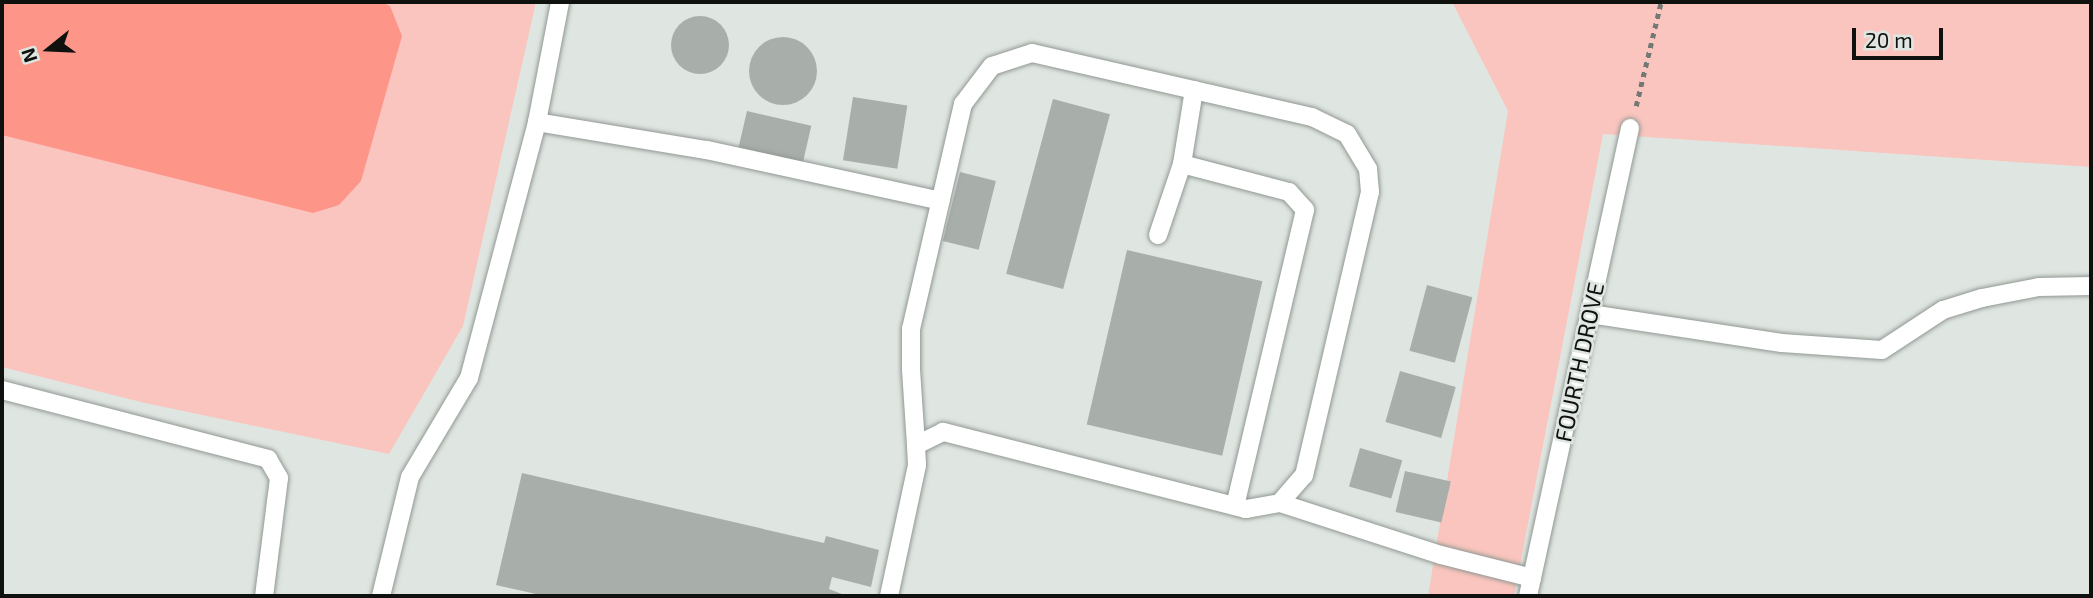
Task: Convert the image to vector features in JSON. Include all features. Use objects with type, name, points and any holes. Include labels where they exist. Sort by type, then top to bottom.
[{"type":"lane","points":[[381,596],[411,477],[469,378],[537,122],[560,2]]},
{"type":"lane","points":[[889,596],[917,465],[911,329],[963,104],[992,66],[1032,53],[1312,117],[1347,134],[1368,170],[1370,192],[1304,475],[1280,503]]},
{"type":"lane","points":[[1158,235],[1182,164],[1194,90]]},
{"type":"lane","points":[[537,122],[707,150],[940,201]]},
{"type":"lane","name":"FOURTH DROVE","points":[[1530,587],[1630,128]]},
{"type":"lane","points":[[1182,164],[1289,192],[1305,210],[1235,506]]},
{"type":"lane","points":[[1590,314],[1782,344],[1882,350],[1943,310],[1982,298],[2039,287],[2091,286]]},
{"type":"lane","points":[[2,390],[268,459],[279,478],[264,596]]},
{"type":"lane","points":[[916,445],[943,432],[1246,509],[1280,503],[1530,587]]},
{"type":"path","points":[[1630,128],[1661,2]]},
{"type":"shaded area","points":[[2,2],[536,2],[463,326],[389,454],[145,403],[2,367]]},
{"type":"shaded area","points":[[2,2],[381,2],[390,6],[402,36],[361,181],[339,205],[313,213],[2,135]]},
{"type":"shaded area","points":[[1452,2],[2091,2],[2091,167],[1603,134],[1514,596],[1428,596],[1508,111]]},
{"type":"building","points":[[700,16],[716,21],[724,29],[729,45],[724,61],[716,69],[700,74],[684,69],[676,61],[671,45],[676,29],[684,21]]},
{"type":"building","points":[[783,37],[796,40],[807,47],[814,58],[817,71],[814,84],[807,95],[796,102],[783,105],[770,102],[759,95],[752,84],[749,71],[752,58],[759,47],[770,40]]},
{"type":"building","points":[[853,97],[907,106],[897,169],[843,160]]},
{"type":"building","points":[[1053,99],[1110,114],[1063,289],[1006,274]]},
{"type":"building","points":[[747,111],[811,126],[803,162],[739,147]]},
{"type":"building","points":[[960,172],[996,181],[979,250],[943,241]]},
{"type":"building","points":[[1127,250],[1262,281],[1222,456],[1087,424]]},
{"type":"building","points":[[1427,285],[1472,297],[1455,363],[1409,351]]},
{"type":"building","points":[[1400,371],[1456,387],[1441,438],[1385,422]]},
{"type":"building","points":[[1360,448],[1402,460],[1391,499],[1349,486]]},
{"type":"building","points":[[1405,471],[1451,482],[1441,522],[1396,512]]},
{"type":"building","points":[[522,473],[824,543],[826,536],[879,550],[871,587],[832,577],[829,589],[847,596],[545,596],[496,585]]}]
